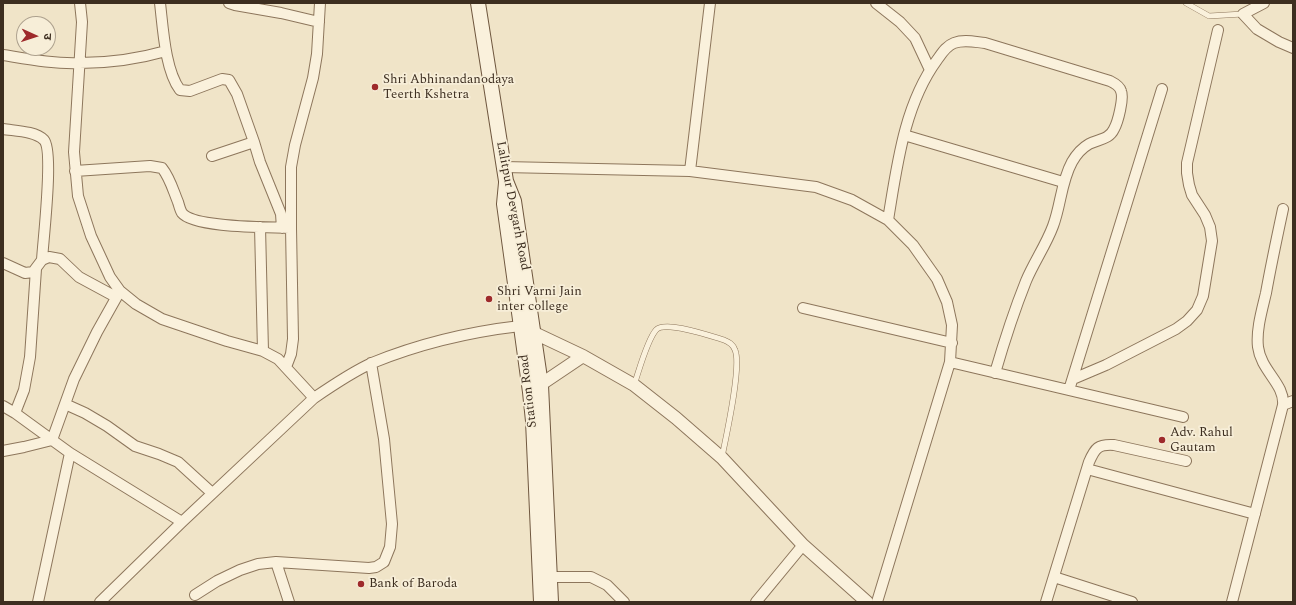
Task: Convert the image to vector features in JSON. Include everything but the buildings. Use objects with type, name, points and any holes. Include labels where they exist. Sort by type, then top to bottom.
[{"type":"main road","name":"Lalitpur Devgarh Road","points":[[478,3],[505,174],[514,201],[533,333],[551,602]]},
{"type":"main road","name":"Station Road","points":[[505,174],[504,204],[520,326],[536,388],[533,429],[541,602]]},
{"type":"street","points":[[80,3],[82,22],[74,152],[78,196],[91,236],[118,294]]},
{"type":"street","points":[[160,3],[166,51],[174,83],[180,90],[190,91],[222,79],[229,80],[237,94],[260,162],[286,228]]},
{"type":"street","points":[[229,3],[235,6],[281,13],[319,22]]},
{"type":"street","points":[[286,367],[291,354],[293,339],[286,228],[291,167],[295,145],[313,78],[317,54],[320,3]]},
{"type":"street","points":[[690,171],[710,3]]},
{"type":"street","points":[[876,3],[900,22],[915,38],[930,70]]},
{"type":"street","points":[[1264,3],[1243,14],[1257,29],[1279,42],[1293,48]]},
{"type":"street","points":[[1073,379],[1106,365],[1176,328],[1193,316],[1201,303],[1208,274],[1212,241],[1210,227],[1205,215],[1192,195],[1187,173],[1187,163],[1218,30]]},
{"type":"street","points":[[888,220],[904,135],[911,110],[930,70],[946,48],[954,43],[964,41],[985,43],[1103,79],[1117,85],[1121,90],[1122,98],[1115,128],[1112,134],[1106,138],[1089,144],[1072,161],[1063,182],[1053,225],[1027,279],[1011,320],[995,373]]},
{"type":"street","points":[[3,55],[41,61],[79,63],[120,61],[141,58],[166,51]]},
{"type":"street","points":[[1069,390],[1162,89]]},
{"type":"street","points":[[3,129],[35,134],[44,139],[47,143],[49,166],[42,260],[33,272],[25,273],[3,263]]},
{"type":"street","points":[[904,135],[1063,182]]},
{"type":"street","points":[[212,156],[254,142]]},
{"type":"street","points":[[75,171],[150,166],[162,168],[168,176],[182,213],[187,217],[232,226],[286,228]]},
{"type":"street","points":[[505,174],[690,171],[816,187],[852,200],[888,220],[913,245],[937,279],[947,302],[952,325],[950,362],[877,602]]},
{"type":"street","points":[[1232,602],[1284,399],[1282,393],[1263,363],[1258,346],[1260,319],[1283,209]]},
{"type":"street","points":[[260,227],[264,351]]},
{"type":"street","points":[[42,260],[49,258],[60,259],[79,277],[118,294],[162,319],[227,341],[264,351],[278,359],[314,398]]},
{"type":"street","points":[[15,413],[24,390],[30,357],[36,269]]},
{"type":"street","points":[[52,440],[74,379],[118,294]]},
{"type":"street","points":[[802,308],[952,342]]},
{"type":"street","points":[[100,602],[212,493],[314,398],[337,382],[371,364],[433,342],[492,329],[520,326],[583,356],[634,385],[676,418],[722,458],[803,545],[867,602]]},
{"type":"street","points":[[536,388],[583,356]]},
{"type":"street","points":[[950,362],[1183,417]]},
{"type":"street","points":[[195,595],[216,581],[258,564],[276,562],[369,568],[376,567],[384,562],[390,547],[392,524],[384,439],[371,364]]},
{"type":"street","points":[[1283,405],[1293,401]]},
{"type":"street","points":[[65,404],[86,413],[134,446],[178,462],[212,493]]},
{"type":"street","points":[[3,406],[70,453],[182,522]]},
{"type":"street","points":[[3,451],[24,448],[52,440]]},
{"type":"street","points":[[1046,602],[1087,469],[1092,455],[1097,447],[1104,444],[1114,444],[1186,461]]},
{"type":"street","points":[[38,602],[70,453]]},
{"type":"street","points":[[1087,469],[1254,514]]},
{"type":"street","points":[[756,602],[803,545]]},
{"type":"street","points":[[276,562],[288,602]]},
{"type":"street","points":[[550,577],[590,577],[607,585],[624,602]]},
{"type":"street","points":[[1054,577],[1132,602]]},
{"type":"lane","points":[[1186,3],[1209,16],[1243,14]]},
{"type":"lane","points":[[634,385],[650,340],[656,329],[664,326],[674,326],[724,340],[732,344],[736,350],[736,377],[722,458]]},
{"type":"place","name":"Shri Abhinandanodaya Teerth Kshetra","points":[[375,87]]},
{"type":"place","name":"Shri Varni Jain inter college","points":[[489,299]]},
{"type":"place","name":"Adv. Rahul Gautam","points":[[1162,440]]},
{"type":"place","name":"Bank of Baroda","points":[[361,584]]}]
